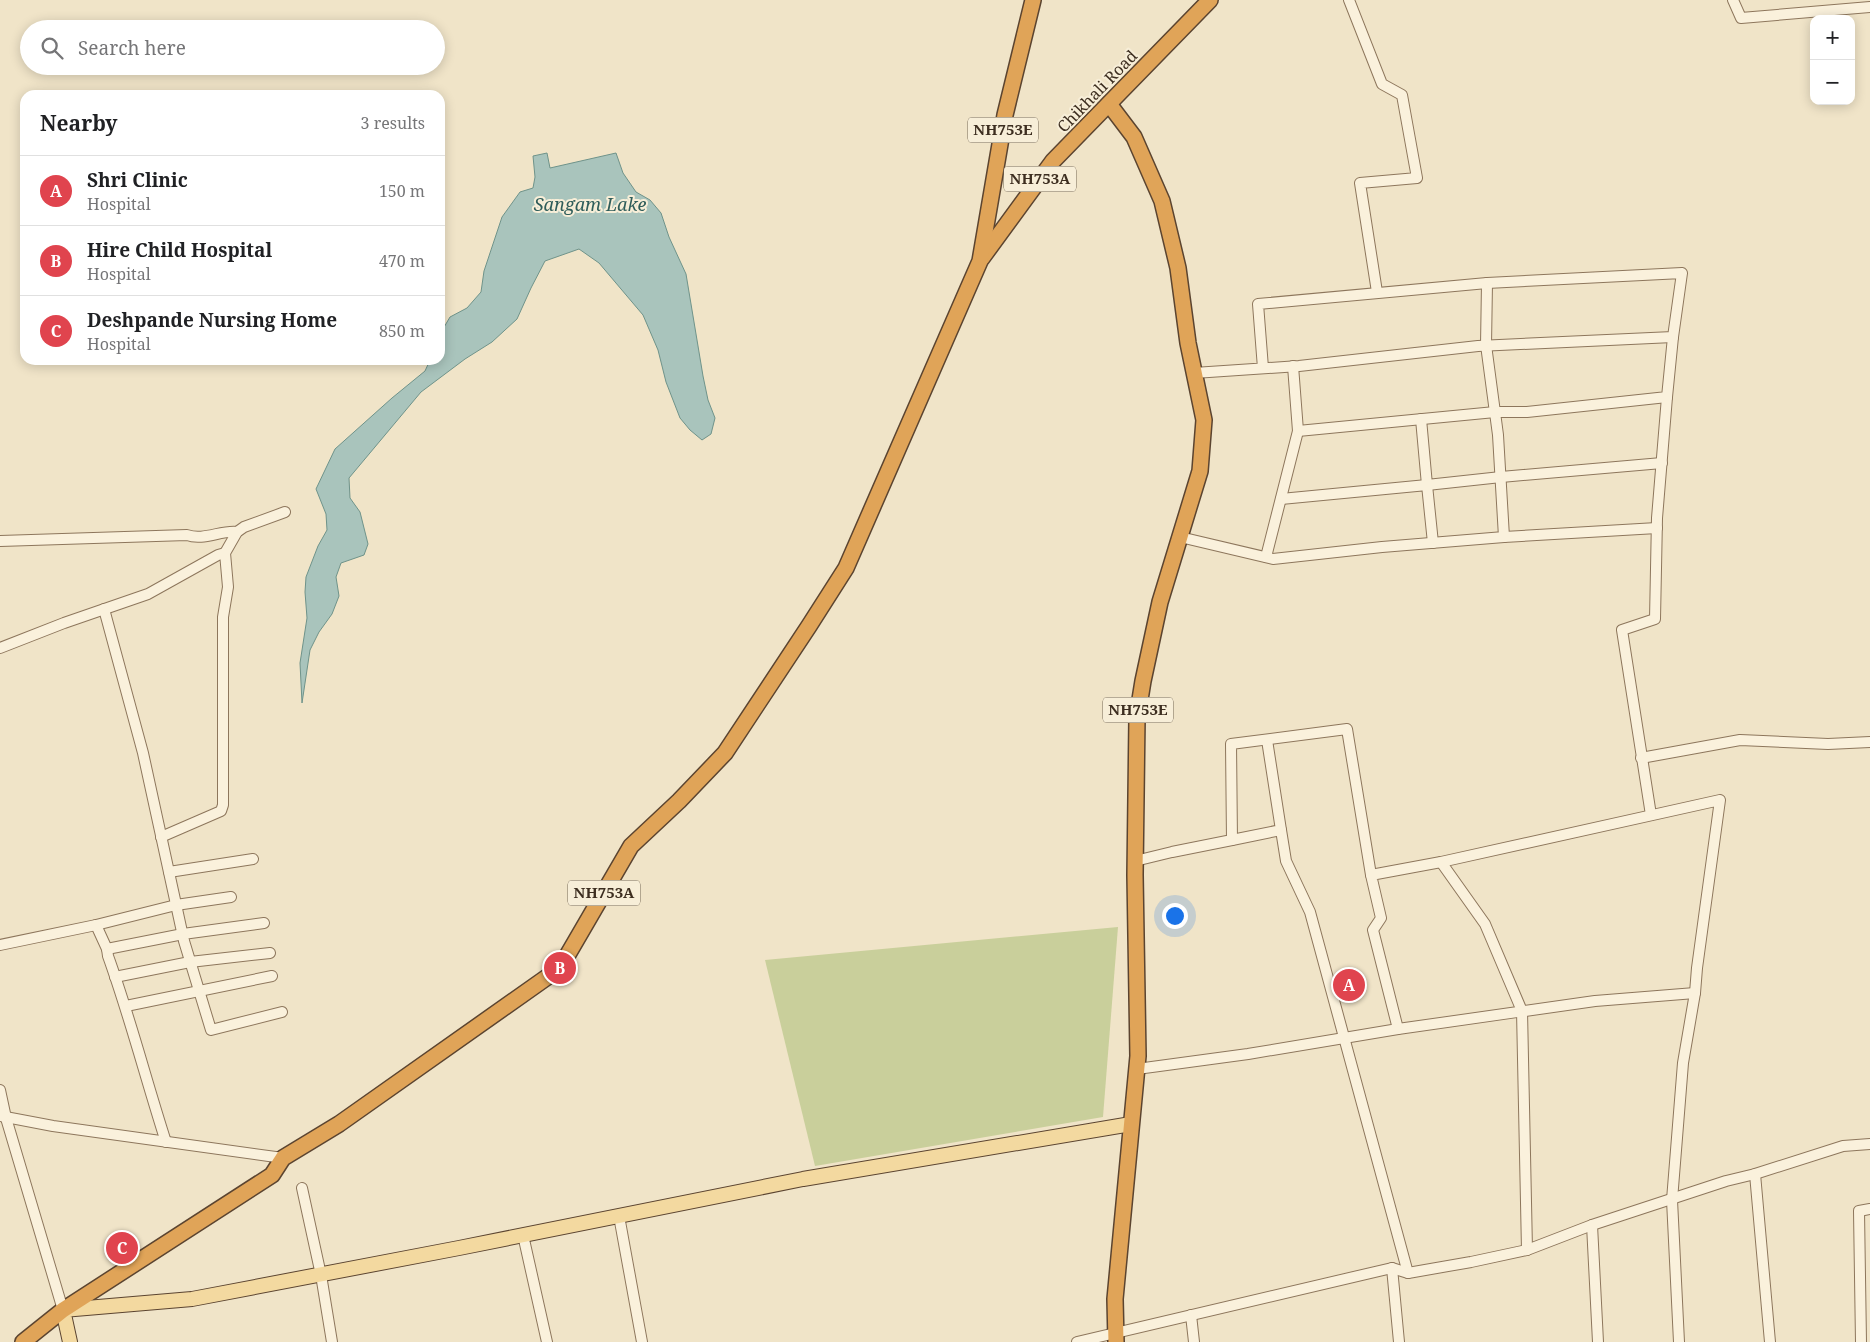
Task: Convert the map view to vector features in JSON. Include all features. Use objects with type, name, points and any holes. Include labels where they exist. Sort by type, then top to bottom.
[{"type":"highway","name":"NH753E","points":[[980,261],[1005,115],[1032,0]]},
{"type":"highway","name":"Chikhali Road","points":[[980,261],[1053,161],[1210,0]]},
{"type":"highway","name":"NH753E","points":[[1109,104],[1134,137],[1162,201],[1178,268],[1188,343],[1204,420],[1200,471],[1160,602],[1143,680],[1137,718],[1135,861],[1138,1056],[1115,1299],[1116,1337]]},
{"type":"highway","name":"NH753A","points":[[23,1342],[63,1310],[272,1175],[283,1158],[339,1124],[560,968],[631,846],[679,801],[725,753],[846,568],[980,261]]},
{"type":"main road","points":[[70,1342],[63,1310],[192,1299],[803,1179],[1132,1124]]},
{"type":"street","points":[[1349,0],[1382,84],[1402,94],[1417,178],[1360,183],[1377,292]]},
{"type":"street","points":[[1733,0],[1741,18],[1870,7]]},
{"type":"street","points":[[1263,368],[1258,304],[1486,283],[1682,272],[1667,397],[1657,528],[1655,619],[1622,630],[1641,758],[1652,815]]},
{"type":"street","points":[[1486,283],[1486,345],[1495,412],[1504,537]]},
{"type":"street","points":[[1194,372],[1293,366],[1486,345],[1674,337]]},
{"type":"street","points":[[1266,557],[1298,431],[1293,366]]},
{"type":"street","points":[[1298,431],[1495,412],[1527,412],[1667,397]]},
{"type":"street","points":[[1421,419],[1433,543]]},
{"type":"street","points":[[1281,499],[1662,463]]},
{"type":"street","points":[[161,837],[222,811],[223,617],[228,587],[225,553],[237,532],[244,527],[285,512]]},
{"type":"street","points":[[1180,537],[1273,559],[1504,537],[1657,528]]},
{"type":"street","points":[[0,541],[187,535],[194,538],[231,531],[237,532]]},
{"type":"street","points":[[0,648],[148,594],[218,555],[225,553]]},
{"type":"street","points":[[104,609],[143,753],[190,962],[211,1030],[282,1012]]},
{"type":"street","points":[[1232,840],[1231,744],[1347,729],[1371,875],[1381,918],[1373,930],[1398,1029]]},
{"type":"street","points":[[1267,740],[1286,861],[1310,912],[1408,1273]]},
{"type":"street","points":[[1641,758],[1740,740],[1828,744],[1870,742]]},
{"type":"street","points":[[1371,875],[1441,862],[1720,800],[1695,993],[1683,1063],[1672,1200],[1679,1342]]},
{"type":"street","points":[[1135,861],[1281,830]]},
{"type":"street","points":[[169,872],[253,860]]},
{"type":"street","points":[[1441,862],[1485,924],[1522,1012],[1527,1250]]},
{"type":"street","points":[[0,945],[96,925],[176,905],[231,897]]},
{"type":"street","points":[[107,949],[183,934],[264,923]]},
{"type":"street","points":[[96,925],[107,949],[126,1006],[144,1073],[166,1142]]},
{"type":"street","points":[[115,977],[190,962],[270,953]]},
{"type":"street","points":[[126,1006],[272,976]]},
{"type":"street","points":[[1137,1069],[1595,1001],[1695,993]]},
{"type":"street","points":[[0,1090],[3,1117],[63,1310]]},
{"type":"street","points":[[3,1117],[53,1126],[283,1158]]},
{"type":"street","points":[[1078,1342],[1116,1337],[1191,1315],[1392,1268],[1408,1273],[1527,1250],[1592,1225],[1726,1181],[1755,1174],[1843,1146],[1870,1144]]},
{"type":"street","points":[[1755,1174],[1770,1342]]},
{"type":"street","points":[[302,1188],[321,1275],[332,1342]]},
{"type":"street","points":[[1861,1342],[1860,1210],[1870,1209]]},
{"type":"street","points":[[619,1216],[642,1342]]},
{"type":"street","points":[[1592,1225],[1598,1342]]},
{"type":"street","points":[[523,1235],[547,1342]]},
{"type":"street","points":[[1392,1268],[1399,1342]]},
{"type":"street","points":[[1191,1315],[1194,1342]]},
{"type":"green space","points":[[1118,927],[1103,1117],[815,1166],[765,960]]},
{"type":"water","name":"Sangam Lake","points":[[547,153],[550,168],[616,153],[623,173],[636,192],[650,200],[661,213],[669,237],[686,274],[703,376],[708,400],[715,418],[711,434],[702,440],[680,418],[666,382],[658,350],[643,315],[599,263],[579,249],[545,261],[517,319],[492,342],[465,359],[421,392],[349,478],[350,498],[360,512],[368,544],[364,555],[341,563],[336,577],[339,596],[332,614],[319,632],[310,650],[302,703],[300,663],[307,618],[306,577],[318,546],[327,530],[326,514],[316,489],[335,449],[425,371],[428,365],[445,365],[445,326],[450,317],[467,308],[481,292],[484,271],[502,217],[520,192],[533,188],[535,177],[533,156]]},
{"type":"place","name":"Hire Child Hospital","points":[[560,968]]},
{"type":"place","name":"Shri Clinic","points":[[1349,985]]},
{"type":"place","name":"Deshpande Nursing Home","points":[[122,1248]]}]
